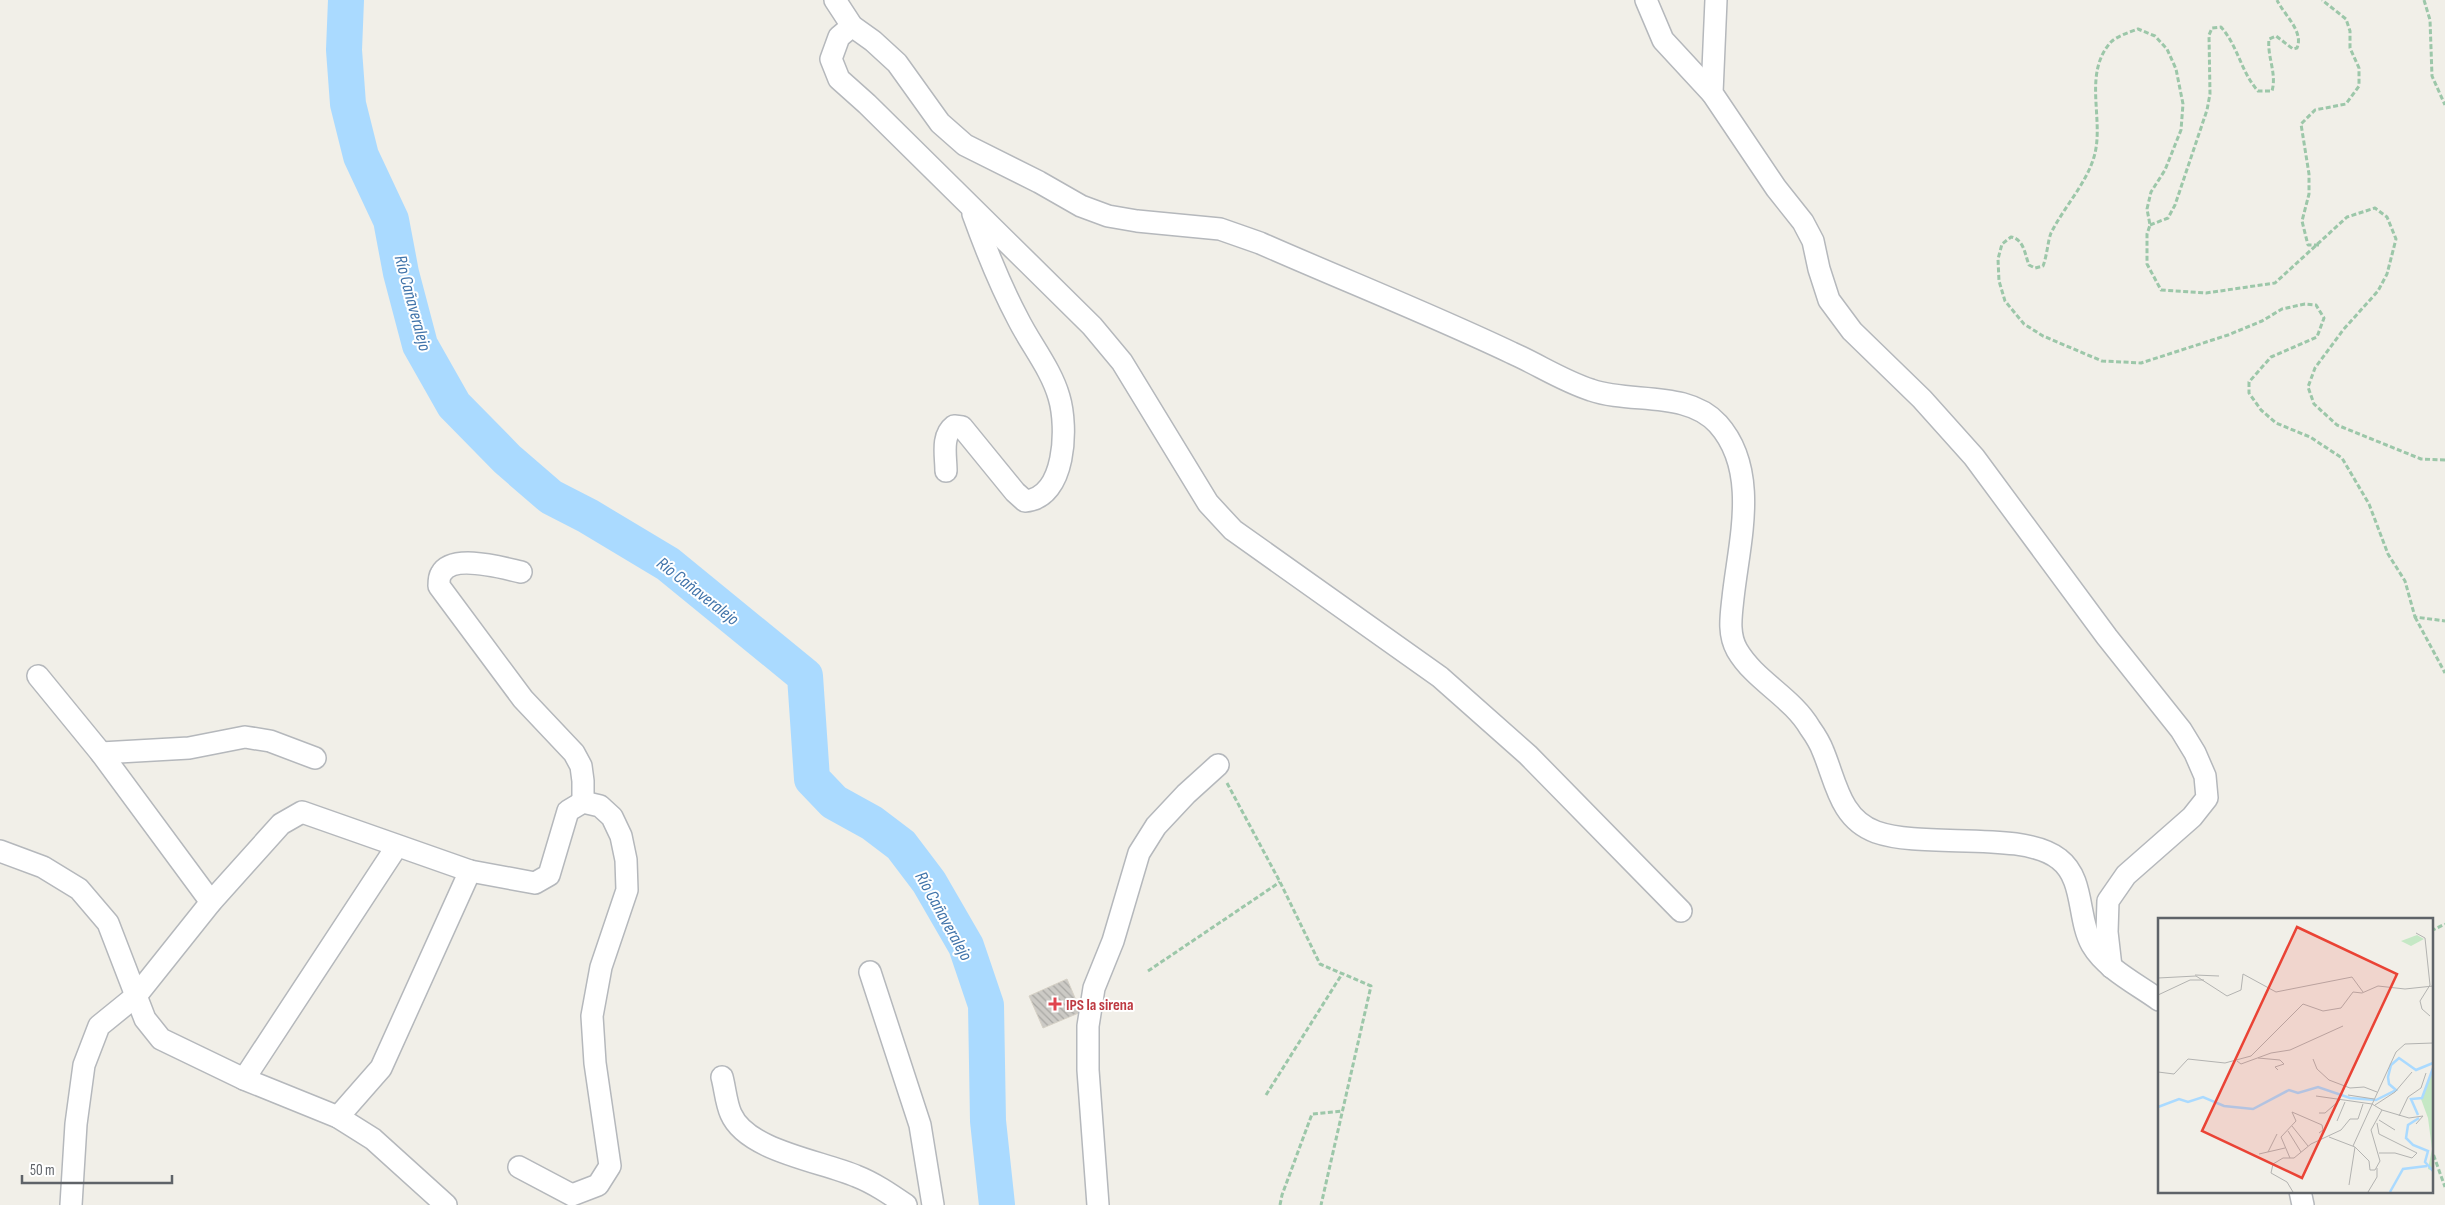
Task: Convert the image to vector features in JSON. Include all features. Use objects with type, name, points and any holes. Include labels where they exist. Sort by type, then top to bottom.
[{"type":"street","points":[[836,0],[852,26],[873,41],[897,63],[940,123],[965,146],[1038,182],[1081,206],[1108,216],[1136,222],[1180,224],[1228,232],[1260,243],[1513,353],[1592,391],[1695,407],[1716,422],[1730,441],[1741,465],[1744,506],[1730,629],[1737,650],[1808,723],[1823,750],[1835,788],[1850,816],[1873,831],[1900,838],[2017,844],[2042,848],[2062,860],[2076,883],[2092,945],[2111,967],[2158,999]]},
{"type":"street","points":[[1646,0],[1663,40],[1712,93],[1776,188],[1803,222],[1813,241],[1819,269],[1830,300],[1852,331],[1922,399],[1974,457],[2107,636],[2181,730],[2195,753],[2205,776],[2207,798],[2192,817],[2126,875],[2108,901],[2107,932],[2111,967]]},
{"type":"street","points":[[1712,93],[1716,0]]},
{"type":"street","points":[[852,26],[839,37],[831,58],[839,79],[867,104],[971,209],[1092,326],[1122,362],[1208,503],[1233,530],[1440,677],[1528,754],[1681,912]]},
{"type":"street","points":[[946,471],[945,439],[948,431],[954,426],[962,427],[1015,492],[1025,501],[1036,500],[1047,491],[1056,475],[1063,450],[1063,425],[1059,397],[1000,283],[971,209]]},
{"type":"street","points":[[521,572],[496,566],[461,562],[447,567],[441,574],[439,586],[524,699],[574,753],[582,774],[583,802]]},
{"type":"street","points":[[38,676],[101,753],[211,902]]},
{"type":"street","points":[[101,753],[189,748],[245,737],[270,741],[315,758]]},
{"type":"street","points":[[1098,1205],[1088,1070],[1088,1026],[1094,988],[1113,941],[1139,853],[1156,826],[1186,794],[1218,765]]},
{"type":"street","points":[[71,1205],[76,1124],[84,1064],[99,1026],[136,996],[211,902],[281,824],[302,812],[318,816],[470,871],[534,883],[549,875],[568,811],[583,802],[600,806],[612,817],[621,836],[626,860],[627,890],[601,967],[592,1016],[596,1064],[610,1166],[598,1185],[572,1195],[519,1166]]},
{"type":"street","points":[[244,1079],[397,846]]},
{"type":"street","points":[[0,851],[43,868],[79,889],[108,922],[145,1019],[161,1039],[244,1079],[338,1117],[373,1139],[446,1205]]},
{"type":"street","points":[[338,1117],[381,1068],[470,871]]},
{"type":"street","points":[[870,972],[920,1125],[933,1205]]},
{"type":"street","points":[[722,1076],[731,1115],[744,1132],[765,1145],[856,1176],[888,1192],[906,1205]]},
{"type":"street","points":[[2300,1192],[2304,1205]]},
{"type":"path","points":[[2150,225],[2168,218],[2176,205],[2207,110],[2210,94],[2209,35],[2212,28],[2221,27],[2228,34],[2248,79],[2258,90],[2272,91],[2274,84],[2268,51],[2269,39],[2276,36],[2293,49],[2299,43],[2297,32],[2277,0]]},
{"type":"path","points":[[2320,244],[2308,245],[2302,221],[2309,194],[2310,174],[2301,124],[2315,110],[2346,104],[2359,86],[2359,68],[2350,48],[2350,31],[2346,19],[2322,0]]},
{"type":"path","points":[[2424,0],[2430,20],[2432,76],[2445,105]]},
{"type":"path","points":[[2445,460],[2421,459],[2337,425],[2314,404],[2308,387],[2315,368],[2343,330],[2378,291],[2387,274],[2396,239],[2387,217],[2375,208],[2347,217],[2320,244],[2275,283],[2206,293],[2182,293],[2162,290],[2147,264],[2147,234],[2150,225],[2147,209],[2151,192],[2165,170],[2181,130],[2183,104],[2176,69],[2167,49],[2155,36],[2138,29],[2112,42],[2099,64],[2095,94],[2096,126],[2094,156],[2086,176],[2050,235],[2049,250],[2043,266],[2035,268],[2030,266],[2023,245],[2017,238],[2011,237],[2002,244],[1998,259],[1999,281],[2005,301],[2024,324],[2062,345],[2102,361],[2141,363],[2228,335],[2262,321],[2282,309],[2305,304],[2316,304],[2324,318],[2317,337],[2271,357],[2249,382],[2249,393],[2261,410],[2276,423],[2310,437],[2342,458],[2369,504],[2388,554],[2405,581],[2415,617],[2445,673]]},
{"type":"path","points":[[2415,617],[2445,621]]},
{"type":"path","points":[[1218,765],[1280,882],[1320,964],[1371,986],[1321,1205]]},
{"type":"path","points":[[1148,970],[1280,882]]},
{"type":"path","points":[[2432,930],[2445,924]]},
{"type":"path","points":[[1266,1095],[1342,974]]},
{"type":"path","points":[[1280,1205],[1312,1114],[1343,1111]]},
{"type":"path","points":[[2432,1151],[2445,1187]]},
{"type":"building","name":"IPS la sirena","points":[[1067,979],[1081,1012],[1043,1028],[1029,996]]},
{"type":"waterway","name":"Río Cañaveralejo","points":[[346,0],[344,50],[348,104],[361,156],[391,220],[401,273],[420,345],[454,405],[507,459],[551,497],[588,516],[668,564],[805,676],[812,779],[834,802],[872,823],[901,845],[929,882],[966,946],[986,1005],[988,1121],[997,1205]]},
{"type":"place","name":"IPS la sirena","points":[[1055,1004]]}]
